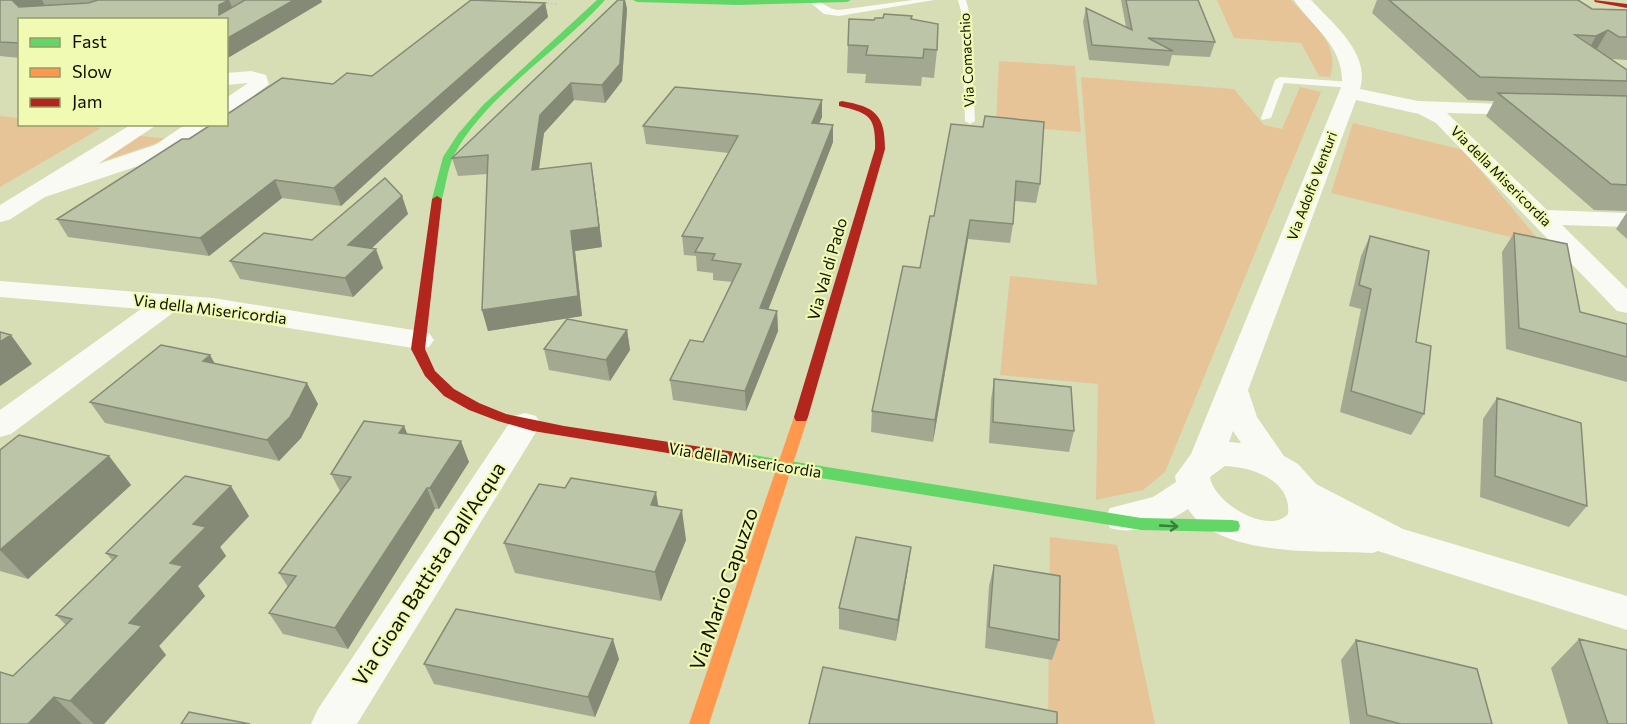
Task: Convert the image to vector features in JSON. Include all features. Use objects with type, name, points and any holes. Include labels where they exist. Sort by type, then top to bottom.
[{"type":"street","name":"Via della Misericordia","points":[[601,0],[486,107],[461,136],[448,157],[437,199],[418,357],[435,381],[478,408],[525,424],[1112,519],[1168,526],[1232,526]]},
{"type":"street","points":[[637,0],[815,2],[846,0]]},
{"type":"street","points":[[1302,0],[1347,53],[1353,69],[1351,88]]},
{"type":"street","points":[[1598,0],[1627,6]]},
{"type":"street","points":[[1616,0],[1627,6]]},
{"type":"street","points":[[228,80],[238,77],[259,79],[255,89],[228,107]]},
{"type":"street","name":"Via della Misericordia","points":[[1351,88],[1436,113],[1627,304]]},
{"type":"street","name":"Via Adolfo Venturi","points":[[1199,474],[1351,88]]},
{"type":"street","name":"Via Val di Pado","points":[[786,467],[880,149],[880,126],[877,118],[865,108],[842,104]]},
{"type":"street","points":[[1413,106],[1548,109]]},
{"type":"street","points":[[0,215],[145,126]]},
{"type":"street","points":[[35,193],[163,150],[198,126]]},
{"type":"street","points":[[1541,217],[1627,220]]},
{"type":"street","name":"Via della Misericordia","points":[[0,289],[243,311],[419,340]]},
{"type":"street","points":[[0,426],[168,303]]},
{"type":"street","points":[[1233,390],[1242,419],[1272,464]]},
{"type":"street","name":"Via Gioan Battista Dall'Acqua","points":[[333,724],[525,424]]},
{"type":"street","name":"Via della Misericordia","points":[[1112,519],[1149,513],[1163,508],[1221,454],[1237,454],[1272,464],[1287,474],[1304,494],[1366,529],[1393,541],[1627,613]]},
{"type":"street","name":"Via Mario Capuzzo","points":[[699,724],[786,467]]},
{"type":"street","name":"Via della Misericordia","points":[[1199,474],[1210,513],[1232,526],[1261,536],[1341,535],[1393,541]]},
{"type":"street","points":[[1286,534],[1304,522],[1308,512],[1304,494]]},
{"type":"lane","points":[[815,2],[827,12],[839,13],[930,0]]},
{"type":"lane","name":"Via Comacchio","points":[[962,0],[965,10],[970,121]]},
{"type":"lane","points":[[1266,118],[1280,80],[1351,88]]},
{"type":"shaded area","points":[[1217,0],[1291,0],[1328,44],[1332,54],[1330,77],[1319,76],[1301,43],[1234,38]]},
{"type":"shaded area","points":[[999,61],[1075,66],[1081,132],[996,125]]},
{"type":"shaded area","points":[[1081,77],[1234,89],[1264,125],[1282,129],[1300,87],[1321,92],[1165,472],[1143,490],[1096,500],[1098,384],[1000,375],[1010,276],[1097,285]]},
{"type":"shaded area","points":[[0,116],[18,118],[18,126],[101,128],[0,187]]},
{"type":"shaded area","points":[[1353,123],[1463,150],[1543,245],[1331,193]]},
{"type":"shaded area","points":[[133,135],[168,139],[77,170]]},
{"type":"shaded area","points":[[1050,537],[1117,545],[1155,724],[1048,724]]},
{"type":"building","points":[[0,0],[16,0],[13,1],[19,7],[88,3],[98,0],[229,0],[219,5],[219,15],[245,0],[294,0],[228,38],[228,18],[18,18],[18,43],[0,42]]},
{"type":"building","points":[[471,0],[545,3],[334,188],[275,180],[200,238],[57,219],[182,139],[189,139],[209,126],[228,126],[228,114],[282,78],[333,84],[347,73],[372,76]]},
{"type":"building","points":[[618,0],[624,0],[620,64],[602,85],[571,83],[540,115],[532,170],[591,163],[599,227],[571,231],[578,296],[482,310],[488,155],[452,158]]},
{"type":"building","points":[[1126,0],[1198,0],[1215,42],[1148,38],[1173,51],[1092,45],[1086,8],[1132,30]]},
{"type":"building","points":[[1389,0],[1578,0],[1592,9],[1627,10],[1627,37],[1619,37],[1608,30],[1596,36],[1575,35],[1627,70],[1627,81],[1480,77]]},
{"type":"building","points":[[884,14],[912,16],[911,19],[938,24],[937,50],[924,49],[923,58],[866,55],[868,46],[848,45],[849,19],[874,20],[883,18]]},
{"type":"building","points":[[675,87],[822,100],[812,123],[833,125],[760,308],[777,311],[745,391],[670,380],[690,340],[703,342],[741,264],[712,260],[715,254],[695,252],[703,238],[682,236],[738,136],[643,126]]},
{"type":"building","points":[[1498,93],[1627,96],[1627,185],[1611,184]]},
{"type":"building","points":[[985,116],[1044,122],[1040,184],[1016,181],[1013,224],[970,220],[935,420],[872,411],[903,266],[920,268],[930,216],[934,216],[951,124],[983,127]]},
{"type":"building","points":[[385,178],[402,196],[348,245],[376,249],[345,278],[230,261],[264,233],[312,240]]},
{"type":"building","points":[[1514,233],[1567,244],[1580,312],[1627,324],[1627,357],[1519,328]]},
{"type":"building","points":[[1370,236],[1429,251],[1416,342],[1431,346],[1424,414],[1351,391],[1371,289],[1359,285]]},
{"type":"building","points":[[567,319],[627,330],[606,360],[544,349]]},
{"type":"building","points":[[0,332],[11,335],[0,342]]},
{"type":"building","points":[[161,345],[210,355],[203,361],[307,383],[290,417],[267,440],[90,402]]},
{"type":"building","points":[[994,379],[1071,387],[1074,431],[993,422]]},
{"type":"building","points":[[1497,398],[1581,423],[1587,506],[1495,476]]},
{"type":"building","points":[[364,421],[404,426],[399,433],[461,441],[430,488],[427,488],[335,628],[269,613],[296,576],[279,573],[351,477],[331,474]]},
{"type":"building","points":[[19,435],[109,456],[0,550],[0,450]]},
{"type":"building","points":[[185,476],[231,486],[193,524],[206,527],[170,563],[183,566],[129,623],[142,626],[70,701],[54,697],[28,724],[0,724],[0,672],[13,676],[72,619],[56,615],[117,556],[106,553]]},
{"type":"building","points":[[571,478],[656,492],[651,505],[682,510],[655,572],[504,543],[539,484],[565,488]]},
{"type":"building","points":[[856,537],[911,547],[898,620],[839,608]]},
{"type":"building","points":[[994,565],[1060,576],[1059,640],[989,627]]},
{"type":"building","points":[[456,609],[613,639],[588,697],[424,664]]},
{"type":"building","points":[[1579,639],[1627,650],[1627,724],[1608,724]]},
{"type":"building","points":[[1356,640],[1477,669],[1492,724],[1401,724],[1367,715]]},
{"type":"building","points":[[823,667],[1057,712],[1057,724],[809,724]]},
{"type":"building","points":[[189,712],[250,724],[181,724]]},
{"type":"traffic: fast","points":[[437,199],[448,157],[461,136],[486,107],[601,0]]},
{"type":"traffic: fast","points":[[637,0],[738,3],[847,0]]},
{"type":"traffic: fast","points":[[741,459],[1141,524],[1232,526]]},
{"type":"traffic: slow","points":[[699,724],[801,417]]},
{"type":"traffic: jam","points":[[1598,0],[1627,6]]},
{"type":"traffic: jam","points":[[801,417],[880,149],[879,129],[874,116],[862,108],[842,104]]},
{"type":"traffic: jam","points":[[437,199],[418,349],[430,373],[449,392],[474,407],[533,426],[741,459]]}]
